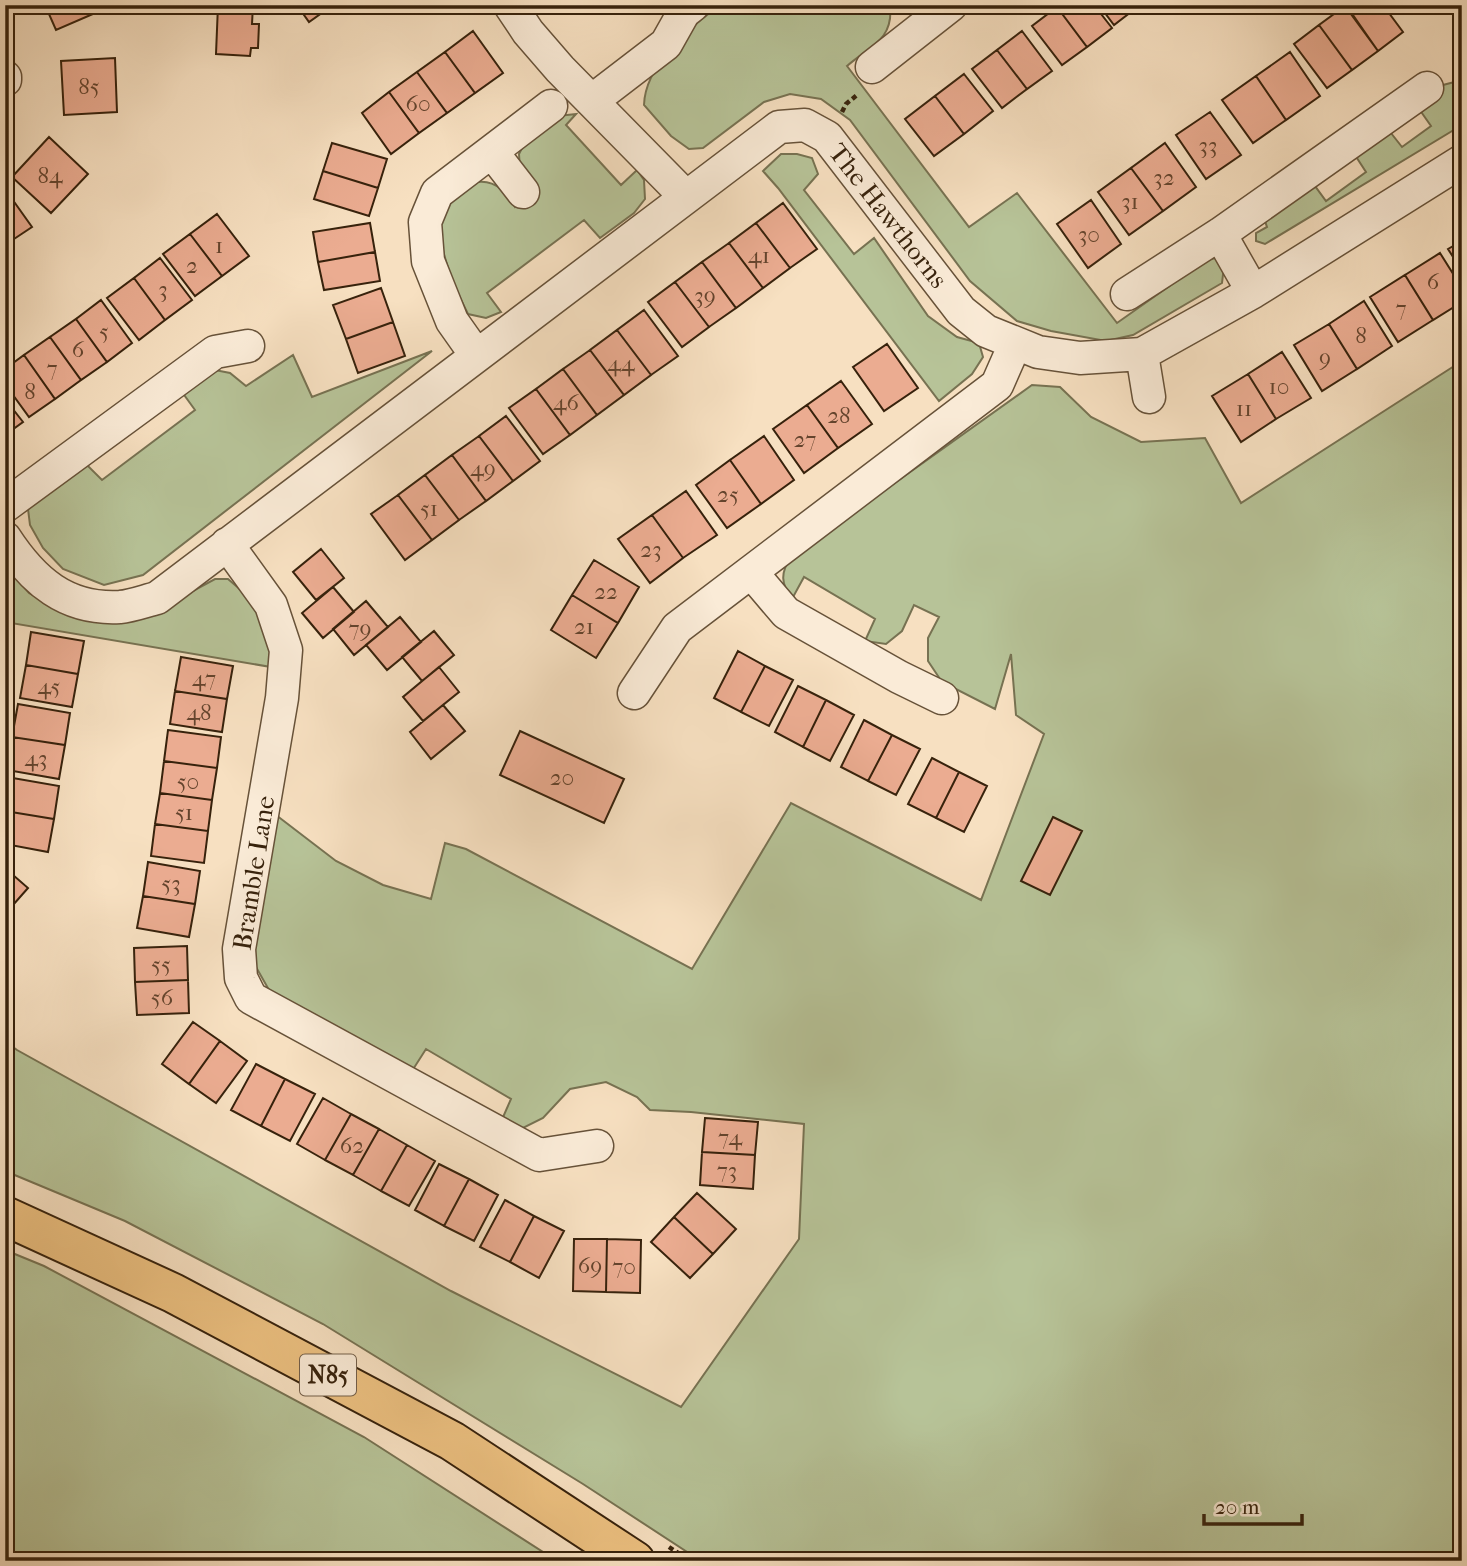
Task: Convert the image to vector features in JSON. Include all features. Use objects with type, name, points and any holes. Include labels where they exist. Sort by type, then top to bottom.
[{"type":"main road","name":"N85","points":[[5,1216],[173,1293],[452,1441],[635,1561]]},
{"type":"street","points":[[510,5],[528,32],[560,69],[685,197]]},
{"type":"street","points":[[593,100],[666,44],[684,12],[693,5]]},
{"type":"street","points":[[872,67],[911,17],[951,5]]},
{"type":"street","points":[[1127,294],[1220,234],[1427,88]]},
{"type":"street","points":[[476,355],[452,321],[428,261],[425,222],[437,193],[551,106]]},
{"type":"street","name":"The Hawthorns","points":[[227,544],[779,127],[805,125],[827,137],[961,311],[986,331],[1038,352],[1080,358],[1142,354],[1253,292],[1462,161]]},
{"type":"street","points":[[492,152],[523,192]]},
{"type":"street","points":[[1220,234],[1253,292]]},
{"type":"street","points":[[634,693],[677,628],[997,385],[1015,344]]},
{"type":"street","points":[[5,506],[215,352],[248,346]]},
{"type":"street","points":[[1142,354],[1149,397]]},
{"type":"street","points":[[5,538],[22,564],[48,588],[81,605],[121,607],[157,598],[227,544]]},
{"type":"street","name":"Bramble Lane","points":[[227,544],[271,605],[286,650],[278,723],[239,949],[241,978],[251,998],[539,1155],[597,1146]]},
{"type":"street","points":[[752,573],[786,613],[905,665],[942,698]]},
{"type":"path","points":[[827,137],[846,104],[873,82],[872,67]]},
{"type":"green space","points":[[720,5],[890,5],[890,17],[884,34],[847,66],[969,227],[1017,193],[1117,323],[1205,261],[1218,257],[1224,266],[1222,283],[1133,335],[1106,341],[1051,331],[1017,321],[970,281],[850,120],[821,99],[790,94],[764,102],[703,148],[689,149],[671,136],[644,105],[646,90],[660,62],[671,49]]},
{"type":"green space","points":[[1462,80],[1462,125],[1265,244],[1256,241],[1256,233],[1267,227],[1264,218],[1312,182],[1326,201],[1366,172],[1353,152],[1387,128],[1402,147],[1431,126],[1417,106],[1443,85]]},
{"type":"green space","points":[[576,114],[566,125],[621,185],[637,170],[644,180],[645,199],[634,213],[600,238],[584,220],[487,293],[501,312],[486,318],[468,314],[445,259],[440,225],[446,204],[461,188],[481,182],[491,183],[501,189],[515,207],[536,193],[520,169],[519,154],[526,140],[558,116]]},
{"type":"green space","points":[[781,154],[812,158],[818,174],[804,190],[854,254],[874,238],[928,316],[957,337],[979,343],[983,357],[972,374],[939,401],[763,171]]},
{"type":"green space","points":[[432,351],[143,575],[104,585],[63,569],[43,548],[30,525],[28,509],[85,463],[102,480],[195,410],[182,392],[215,370],[230,373],[246,386],[293,355],[312,397]]},
{"type":"green space","points":[[1462,361],[1462,1561],[701,1561],[583,1484],[323,1324],[125,1221],[5,1171],[5,1041],[451,1291],[681,1407],[799,1239],[804,1124],[650,1110],[637,1097],[606,1082],[570,1089],[543,1118],[517,1131],[500,1124],[511,1099],[426,1049],[412,1071],[269,990],[256,967],[254,946],[276,815],[336,861],[383,885],[431,899],[445,843],[466,849],[692,969],[791,803],[981,900],[1044,734],[1016,715],[1011,654],[995,709],[942,682],[928,661],[928,638],[939,617],[914,605],[902,631],[886,644],[865,641],[875,619],[804,577],[792,599],[783,578],[791,557],[1032,385],[1060,387],[1091,417],[1141,442],[1205,438],[1241,503]]},
{"type":"green space","points":[[5,566],[29,593],[67,614],[156,611],[215,579],[228,579],[242,591],[260,616],[273,655],[271,667],[5,622]]},
{"type":"green space","points":[[5,1250],[44,1266],[364,1437],[557,1561],[5,1561]]},
{"type":"building","points":[[45,5],[109,5],[109,7],[56,30]]},
{"type":"building","points":[[218,5],[253,5],[252,24],[259,24],[258,48],[251,48],[250,56],[216,54]]},
{"type":"building","points":[[297,5],[333,5],[309,22]]},
{"type":"building","points":[[1094,5],[1112,28],[1087,47],[1057,7]]},
{"type":"building","points":[[1099,5],[1140,5],[1114,25]]},
{"type":"building","points":[[1346,5],[1383,5],[1403,32],[1378,51]]},
{"type":"building","points":[[1345,6],[1378,51],[1352,70],[1319,25]]},
{"type":"building","points":[[1057,7],[1087,47],[1062,65],[1032,26]]},
{"type":"building","points":[[1319,25],[1352,70],[1327,88],[1294,44]]},
{"type":"building","points":[[473,31],[503,73],[475,93],[445,52]]},
{"type":"building","points":[[1022,31],[1052,71],[1027,89],[997,50]]},
{"type":"building","points":[[997,50],[1027,89],[1002,108],[972,69]]},
{"type":"building","points":[[445,52],[475,93],[447,113],[417,72]]},
{"type":"building","points":[[1290,52],[1320,96],[1286,120],[1256,76]]},
{"type":"building","points":[[115,58],[117,112],[64,115],[61,61]]},
{"type":"building","points":[[417,72],[447,113],[419,133],[389,92]]},
{"type":"building","points":[[964,74],[993,111],[964,134],[935,96]]},
{"type":"building","points":[[1256,76],[1286,120],[1253,143],[1222,100]]},
{"type":"building","points":[[389,92],[419,133],[391,154],[362,113]]},
{"type":"building","points":[[935,96],[964,134],[934,156],[905,119]]},
{"type":"building","points":[[1210,112],[1241,155],[1206,179],[1176,135]]},
{"type":"building","points":[[49,137],[88,174],[51,213],[12,177]]},
{"type":"building","points":[[332,143],[387,159],[378,188],[323,171]]},
{"type":"building","points":[[1165,143],[1196,187],[1163,211],[1131,168]]},
{"type":"building","points":[[1131,168],[1163,211],[1129,235],[1098,192]]},
{"type":"building","points":[[323,171],[378,188],[369,216],[314,199]]},
{"type":"building","points":[[5,189],[32,227],[5,245]]},
{"type":"building","points":[[1091,200],[1121,244],[1088,268],[1057,224]]},
{"type":"building","points":[[783,203],[817,249],[790,268],[756,223]]},
{"type":"building","points":[[217,214],[249,256],[222,276],[190,234]]},
{"type":"building","points":[[370,223],[375,252],[318,262],[313,232]]},
{"type":"building","points":[[756,223],[790,268],[763,288],[729,243]]},
{"type":"building","points":[[190,234],[222,276],[195,296],[163,254]]},
{"type":"building","points":[[1462,241],[1462,271],[1448,249]]},
{"type":"building","points":[[729,243],[763,288],[736,308],[702,262]]},
{"type":"building","points":[[375,252],[380,281],[324,290],[318,262]]},
{"type":"building","points":[[1440,253],[1462,288],[1462,302],[1433,320],[1405,275]]},
{"type":"building","points":[[160,258],[192,300],[165,320],[134,278]]},
{"type":"building","points":[[702,262],[736,308],[709,327],[675,282]]},
{"type":"building","points":[[1405,275],[1433,320],[1398,342],[1370,297]]},
{"type":"building","points":[[134,278],[165,320],[139,340],[107,298]]},
{"type":"building","points":[[675,282],[709,327],[682,347],[648,302]]},
{"type":"building","points":[[381,288],[393,322],[346,339],[333,305]]},
{"type":"building","points":[[101,300],[132,343],[107,362],[76,319]]},
{"type":"building","points":[[1364,301],[1392,346],[1357,369],[1329,324]]},
{"type":"building","points":[[644,310],[678,356],[651,375],[617,330]]},
{"type":"building","points":[[76,319],[107,362],[81,380],[50,337]]},
{"type":"building","points":[[393,322],[405,356],[358,373],[346,339]]},
{"type":"building","points":[[1329,324],[1357,369],[1322,391],[1294,345]]},
{"type":"building","points":[[617,330],[651,375],[624,395],[590,350]]},
{"type":"building","points":[[50,337],[81,380],[55,399],[24,355]]},
{"type":"building","points":[[887,344],[918,388],[884,411],[853,367]]},
{"type":"building","points":[[590,350],[624,395],[597,415],[563,369]]},
{"type":"building","points":[[1282,352],[1311,398],[1276,419],[1248,374]]},
{"type":"building","points":[[24,355],[55,399],[29,417],[5,384],[5,369]]},
{"type":"building","points":[[563,369],[597,415],[570,435],[536,389]]},
{"type":"building","points":[[1248,374],[1276,419],[1241,442],[1212,396]]},
{"type":"building","points":[[841,381],[872,424],[838,448],[807,405]]},
{"type":"building","points":[[536,389],[570,435],[543,454],[509,408]]},
{"type":"building","points":[[5,399],[23,422],[5,435]]},
{"type":"building","points":[[807,405],[838,448],[804,473],[773,429]]},
{"type":"building","points":[[506,416],[540,461],[513,481],[479,436]]},
{"type":"building","points":[[479,436],[513,481],[486,501],[452,455]]},
{"type":"building","points":[[764,436],[794,480],[761,504],[730,460]]},
{"type":"building","points":[[452,455],[486,501],[459,520],[425,475]]},
{"type":"building","points":[[730,460],[761,504],[727,528],[696,485]]},
{"type":"building","points":[[425,475],[459,520],[432,540],[398,495]]},
{"type":"building","points":[[686,491],[717,535],[683,558],[652,515]]},
{"type":"building","points":[[398,495],[432,540],[405,560],[371,514]]},
{"type":"building","points":[[652,515],[683,558],[650,583],[618,539]]},
{"type":"building","points":[[321,549],[344,578],[316,600],[293,572]]},
{"type":"building","points":[[594,560],[639,587],[618,623],[572,595]]},
{"type":"building","points":[[333,587],[354,612],[323,638],[302,613]]},
{"type":"building","points":[[572,595],[618,623],[596,658],[551,630]]},
{"type":"building","points":[[366,601],[388,627],[354,655],[333,629]]},
{"type":"building","points":[[400,617],[421,642],[387,670],[366,645]]},
{"type":"building","points":[[434,631],[454,655],[422,681],[402,657]]},
{"type":"building","points":[[31,632],[84,641],[78,674],[26,665]]},
{"type":"building","points":[[738,651],[765,666],[741,712],[714,698]]},
{"type":"building","points":[[181,657],[233,666],[227,699],[175,691]]},
{"type":"building","points":[[26,665],[78,674],[72,707],[20,698]]},
{"type":"building","points":[[765,666],[793,680],[769,726],[741,712]]},
{"type":"building","points":[[439,667],[459,692],[423,721],[403,697]]},
{"type":"building","points":[[798,686],[826,700],[803,747],[775,732]]},
{"type":"building","points":[[175,691],[227,699],[222,732],[170,724]]},
{"type":"building","points":[[826,700],[854,715],[830,761],[803,747]]},
{"type":"building","points":[[18,704],[70,713],[65,745],[12,737]]},
{"type":"building","points":[[443,705],[465,731],[431,759],[410,732]]},
{"type":"building","points":[[864,720],[892,735],[868,781],[841,767]]},
{"type":"building","points":[[168,730],[221,737],[217,768],[164,761]]},
{"type":"building","points":[[520,731],[624,779],[604,823],[500,775]]},
{"type":"building","points":[[892,735],[920,749],[896,795],[868,781]]},
{"type":"building","points":[[12,737],[65,745],[59,779],[7,770]]},
{"type":"building","points":[[932,758],[959,772],[936,818],[908,804]]},
{"type":"building","points":[[164,761],[217,768],[212,800],[160,793]]},
{"type":"building","points":[[959,772],[987,786],[964,832],[936,818]]},
{"type":"building","points":[[7,777],[59,786],[54,819],[5,811]]},
{"type":"building","points":[[160,793],[212,800],[208,831],[155,824]]},
{"type":"building","points":[[5,811],[54,819],[48,852],[5,844]]},
{"type":"building","points":[[1053,817],[1082,831],[1050,895],[1021,881]]},
{"type":"building","points":[[155,824],[208,831],[204,863],[151,856]]},
{"type":"building","points":[[148,862],[200,871],[195,904],[143,896]]},
{"type":"building","points":[[5,868],[28,888],[6,913],[5,913]]},
{"type":"building","points":[[143,896],[195,904],[189,937],[137,928]]},
{"type":"building","points":[[187,946],[188,980],[135,982],[134,948]]},
{"type":"building","points":[[188,980],[189,1013],[137,1015],[135,982]]},
{"type":"building","points":[[193,1022],[220,1041],[189,1084],[162,1064]]},
{"type":"building","points":[[220,1041],[247,1061],[216,1103],[189,1084]]},
{"type":"building","points":[[256,1064],[285,1079],[261,1126],[231,1110]]},
{"type":"building","points":[[285,1079],[315,1094],[290,1141],[261,1126]]},
{"type":"building","points":[[323,1098],[351,1114],[325,1160],[297,1144]]},
{"type":"building","points":[[351,1114],[379,1129],[353,1175],[325,1160]]},
{"type":"building","points":[[705,1118],[758,1122],[755,1155],[702,1152]]},
{"type":"building","points":[[379,1129],[407,1145],[381,1191],[353,1175]]},
{"type":"building","points":[[407,1145],[435,1161],[409,1206],[381,1191]]},
{"type":"building","points":[[702,1152],[755,1155],[753,1189],[700,1185]]},
{"type":"building","points":[[439,1164],[469,1179],[444,1226],[415,1210]]},
{"type":"building","points":[[469,1179],[498,1195],[474,1241],[444,1226]]},
{"type":"building","points":[[697,1193],[736,1229],[713,1254],[674,1217]]},
{"type":"building","points":[[505,1200],[534,1216],[510,1262],[480,1247]]},
{"type":"building","points":[[534,1216],[564,1231],[539,1278],[510,1262]]},
{"type":"building","points":[[674,1217],[713,1254],[690,1278],[651,1242]]},
{"type":"building","points":[[574,1239],[607,1239],[606,1292],[573,1291]]},
{"type":"building","points":[[607,1239],[641,1240],[640,1293],[606,1292]]}]
